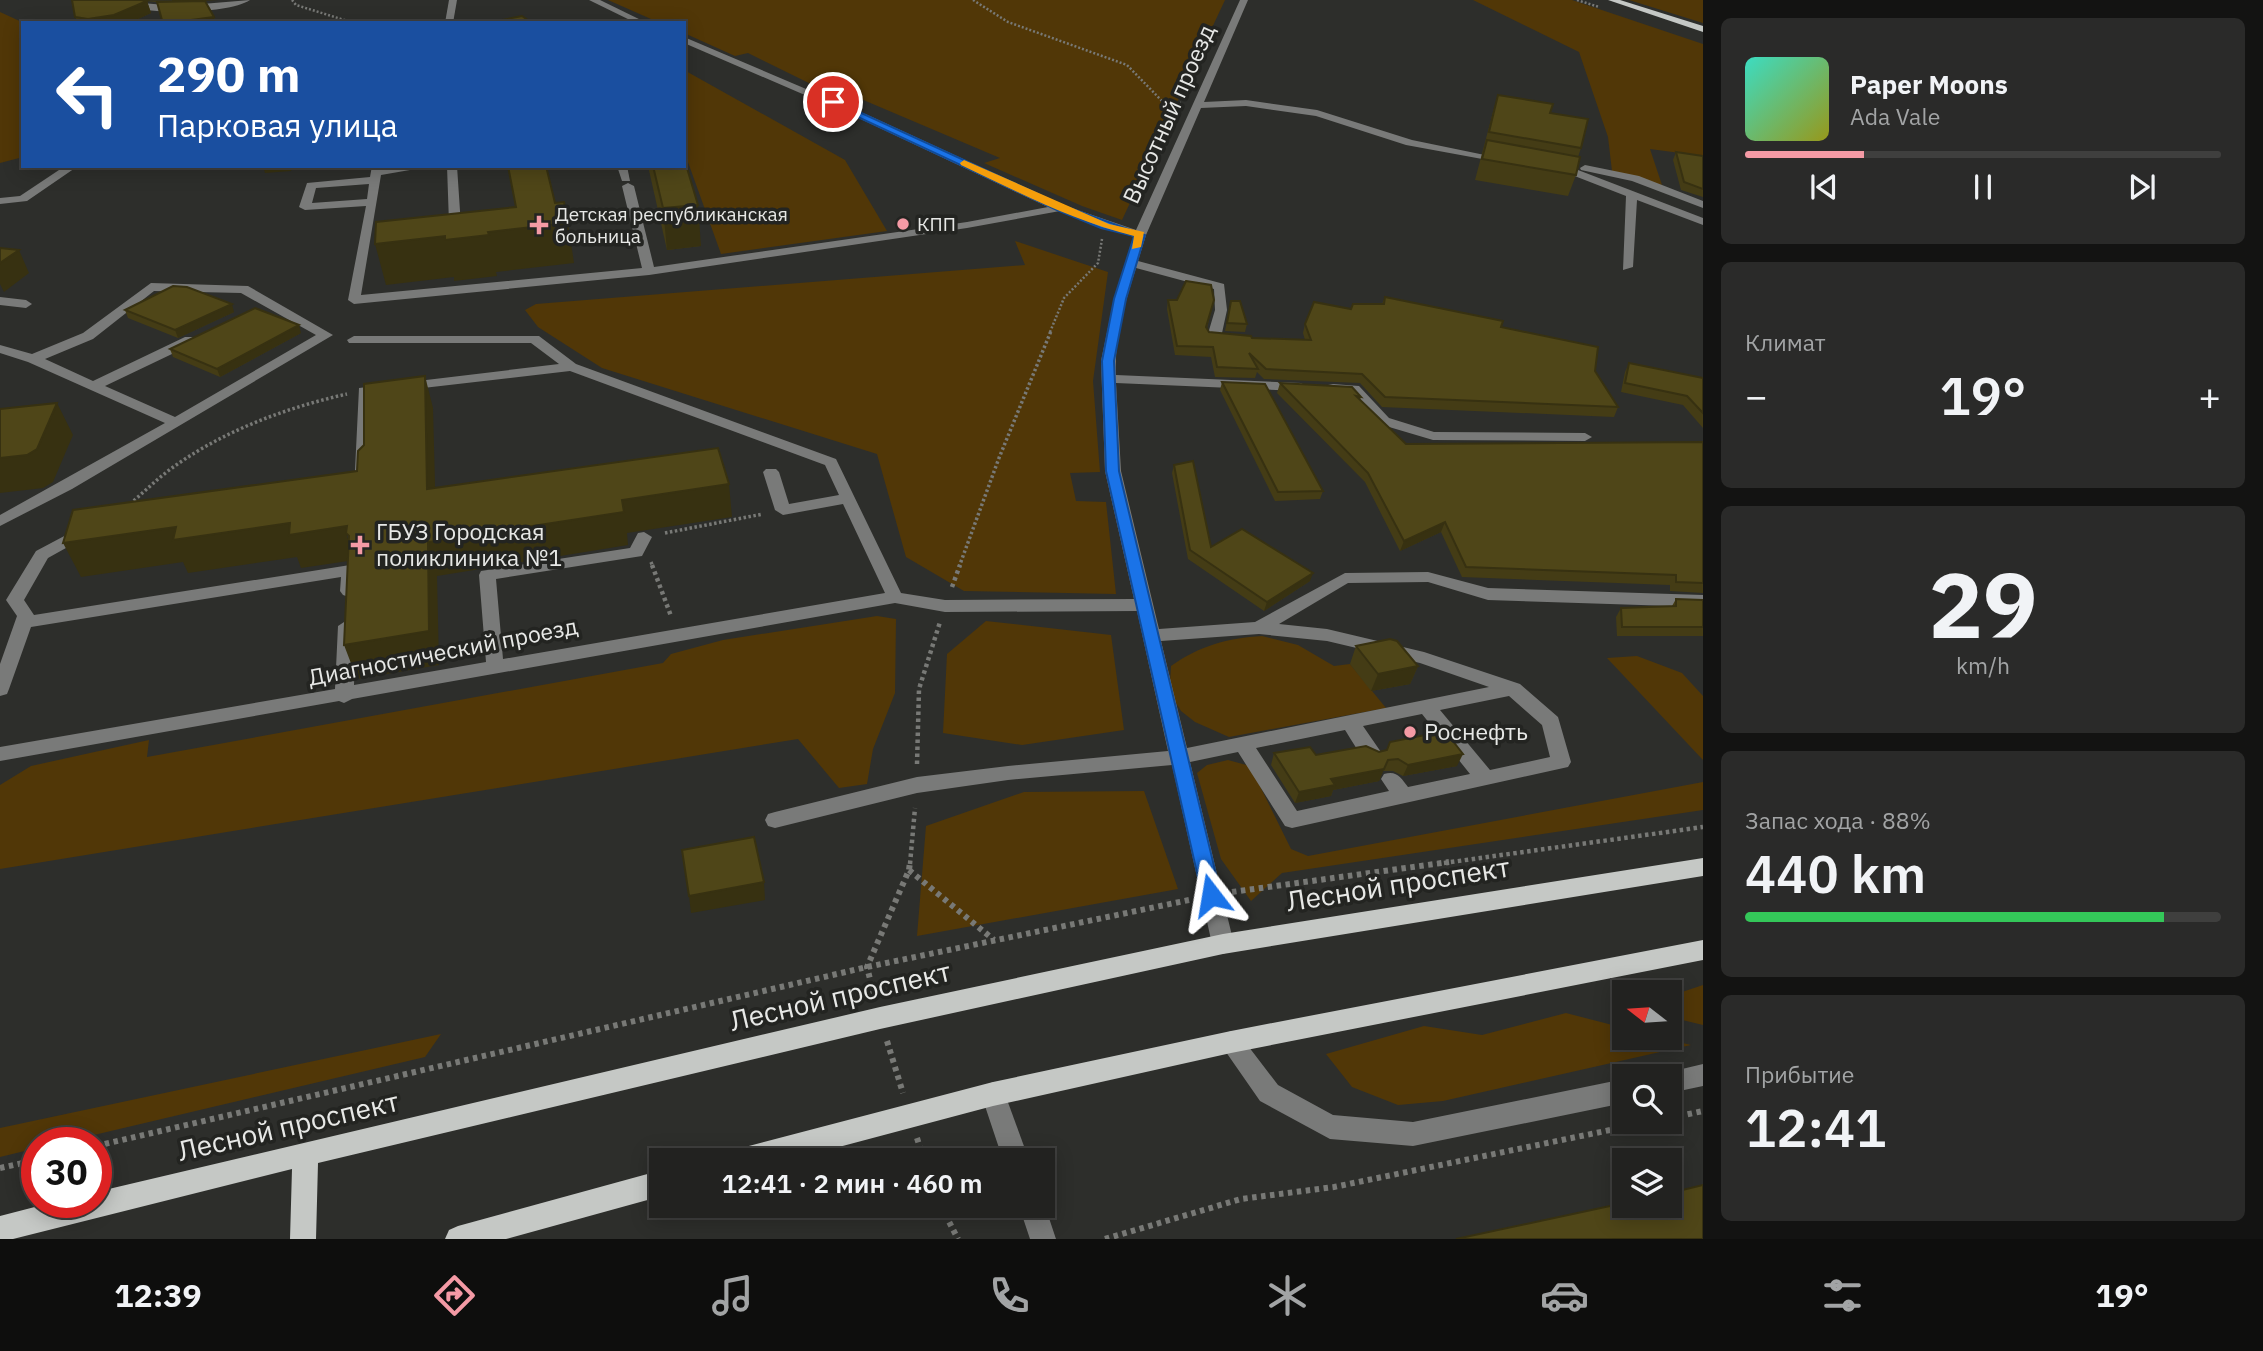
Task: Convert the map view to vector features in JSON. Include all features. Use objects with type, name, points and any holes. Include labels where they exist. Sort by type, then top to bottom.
[{"type":"main road","points":[[1612,0],[1703,29]]},
{"type":"main road","name":"Лесной проспект","points":[[0,1229],[880,1018],[1223,944],[1703,867]]},
{"type":"main road","points":[[789,1148],[993,1094],[1231,1042],[1703,950]]},
{"type":"main road","points":[[303,1239],[305,1154]]},
{"type":"main road","points":[[458,1239],[649,1187]]},
{"type":"street","points":[[109,0],[187,7],[214,7],[246,0]]},
{"type":"street","points":[[449,21],[453,0]]},
{"type":"street","points":[[593,0],[639,21]]},
{"type":"street","name":"Высотный проезд","points":[[1223,944],[1112,471],[1108,361],[1130,263],[1140,235],[1244,0]]},
{"type":"street","points":[[686,41],[833,102],[1060,208],[1105,226],[1140,235]]},
{"type":"street","points":[[1199,105],[1246,103],[1317,113],[1410,143],[1520,159]]},
{"type":"street","points":[[1703,205],[1635,178],[1547,164],[1703,222]]},
{"type":"street","points":[[0,201],[23,199],[70,168]]},
{"type":"street","points":[[372,202],[305,207],[311,185],[413,168]]},
{"type":"street","points":[[430,229],[455,226],[452,168]]},
{"type":"street","points":[[622,168],[649,271]]},
{"type":"street","points":[[376,173],[372,202],[374,235],[354,300],[649,271],[967,225],[1060,208]]},
{"type":"street","points":[[1627,267],[1632,195]]},
{"type":"street","points":[[1130,263],[1220,287],[1221,310],[1214,337],[1251,338]]},
{"type":"street","points":[[4,514],[67,486],[326,335],[263,306],[244,289],[151,287],[88,335],[33,359]]},
{"type":"street","points":[[0,301],[26,304]]},
{"type":"street","points":[[93,386],[206,332]]},
{"type":"street","points":[[355,340],[534,339],[571,367],[831,462],[895,597]]},
{"type":"street","points":[[0,349],[33,359],[175,422]]},
{"type":"street","points":[[350,479],[363,478],[364,391],[571,367]]},
{"type":"street","points":[[1109,379],[1354,389],[1384,421],[1433,436],[1586,437]]},
{"type":"street","points":[[771,472],[783,510],[848,498]]},
{"type":"street","points":[[0,689],[26,616],[15,600],[42,555],[127,507]]},
{"type":"street","points":[[495,666],[487,575],[636,552],[644,537]]},
{"type":"street","points":[[24,622],[350,570],[344,696]]},
{"type":"street","points":[[1259,628],[1345,578],[1428,577],[1488,594],[1703,601]]},
{"type":"street","name":"Диагностический проезд","points":[[0,754],[344,696],[495,666],[895,597],[945,606],[1144,605]]},
{"type":"street","points":[[1150,636],[1259,628],[1326,635],[1424,658],[1513,689],[1551,722],[1561,762],[1292,820],[1243,744]]},
{"type":"street","points":[[775,820],[917,785],[1008,773],[1178,757],[1513,689]]},
{"type":"street","points":[[1426,706],[1485,778]]},
{"type":"street","points":[[1349,722],[1374,755]]},
{"type":"street","points":[[1391,779],[1404,796]]},
{"type":"street","points":[[1231,1042],[1269,1093],[1330,1127],[1413,1134],[1612,1093]]},
{"type":"street","points":[[1682,1079],[1703,1075]]},
{"type":"street","points":[[993,1094],[1012,1148]]},
{"type":"street","points":[[1036,1218],[1044,1239]]},
{"type":"path","points":[[292,0],[296,5],[348,21]]},
{"type":"path","points":[[973,0],[1009,22],[1127,65],[1162,102],[1199,105]]},
{"type":"path","points":[[920,1148],[867,967],[909,870],[917,785],[919,690],[945,606],[999,458],[1063,298],[1098,263],[1105,226]]},
{"type":"path","points":[[127,507],[174,466],[267,416],[313,401],[364,391]]},
{"type":"path","points":[[669,532],[758,516]]},
{"type":"path","points":[[644,537],[677,634]]},
{"type":"path","points":[[112,1142],[867,967],[1211,895],[1703,827]]},
{"type":"path","points":[[909,870],[995,940]]},
{"type":"path","points":[[1682,1115],[1703,1111]]},
{"type":"path","points":[[1105,1239],[1241,1199],[1334,1187],[1612,1130]]},
{"type":"path","points":[[0,1168],[21,1163]]},
{"type":"path","points":[[947,1218],[958,1239]]},
{"type":"shaded area","points":[[608,0],[1225,0],[1122,220],[1082,206],[984,163],[1000,158],[828,85],[817,87],[748,53],[735,56],[686,34],[686,21],[655,21]]},
{"type":"shaded area","points":[[1473,0],[1572,0],[1703,44],[1703,156],[1650,149],[1662,185],[1612,171],[1608,137],[1579,52]]},
{"type":"shaded area","points":[[1629,0],[1703,0],[1703,23]]},
{"type":"shaded area","points":[[0,12],[21,22],[21,158],[0,163]]},
{"type":"shaded area","points":[[686,71],[845,160],[887,231],[721,254],[686,157]]},
{"type":"shaded area","points":[[1015,241],[1108,272],[1093,381],[1100,472],[1070,473],[1076,501],[1106,502],[1116,594],[964,591],[906,557],[877,454],[602,368],[538,327],[525,310],[536,304],[1025,265]]},
{"type":"shaded area","points":[[877,616],[896,619],[895,693],[873,749],[867,784],[839,788],[798,739],[0,869],[0,785],[31,766],[149,740],[147,757],[663,663],[671,654],[723,640]]},
{"type":"shaded area","points":[[986,621],[1111,635],[1124,730],[1022,745],[943,733],[947,654]]},
{"type":"shaded area","points":[[1262,636],[1298,645],[1334,666],[1350,664],[1386,708],[1229,737],[1195,722],[1181,711],[1172,696],[1171,666],[1214,644]]},
{"type":"shaded area","points":[[1637,656],[1682,673],[1703,696],[1703,760],[1607,658]]},
{"type":"shaded area","points":[[1228,760],[1250,766],[1291,849],[1308,856],[1703,782],[1703,810],[1282,873],[1251,901],[1221,859],[1197,773],[1207,765]]},
{"type":"shaded area","points":[[1144,791],[1178,889],[917,936],[926,826],[1024,792]]},
{"type":"shaded area","points":[[1703,985],[1703,1025],[1682,1020],[1682,992]]},
{"type":"shaded area","points":[[1566,1013],[1612,1025],[1612,1050],[1669,1050],[1443,1101],[1398,1105],[1352,1087],[1326,1054],[1424,1026],[1482,1035]]},
{"type":"shaded area","points":[[441,1034],[425,1057],[112,1131],[112,1127],[21,1127],[21,1152],[0,1157],[0,1128]]},
{"type":"building","points":[[72,0],[147,1],[114,15],[88,19],[75,17]]},
{"type":"building","points":[[205,1],[214,17],[184,21],[162,20],[157,2]]},
{"type":"building","points":[[522,16],[529,21],[497,21]]},
{"type":"building","points":[[1498,95],[1553,104],[1550,113],[1588,119],[1581,148],[1489,132]]},
{"type":"building","points":[[1487,140],[1580,157],[1576,175],[1482,159]]},
{"type":"building","points":[[1676,152],[1703,156],[1703,189],[1684,182]]},
{"type":"building","points":[[686,165],[698,205],[663,208],[653,168],[686,168]]},
{"type":"building","points":[[508,168],[546,168],[555,203],[564,202],[568,223],[445,240],[445,236],[375,244],[376,222],[516,207]]},
{"type":"building","points":[[0,248],[19,250],[0,263]]},
{"type":"building","points":[[1186,281],[1211,285],[1214,300],[1206,327],[1209,332],[1252,338],[1311,340],[1305,324],[1314,302],[1351,309],[1353,304],[1384,304],[1385,297],[1503,321],[1501,327],[1598,347],[1595,371],[1618,407],[1385,397],[1362,374],[1266,369],[1249,353],[1258,369],[1217,367],[1213,347],[1177,346],[1168,300],[1177,300]]},
{"type":"building","points":[[173,286],[187,287],[232,304],[175,330],[125,310]]},
{"type":"building","points":[[1231,301],[1240,301],[1247,324],[1227,323]]},
{"type":"building","points":[[255,308],[299,325],[217,369],[170,349]]},
{"type":"building","points":[[1629,363],[1703,378],[1703,413],[1687,396],[1625,383]]},
{"type":"building","points":[[425,376],[427,489],[718,448],[729,484],[622,500],[624,512],[428,542],[429,631],[344,645],[349,536],[346,533],[347,526],[289,535],[290,523],[173,540],[176,527],[63,543],[73,510],[357,471],[358,451],[364,445],[364,384]]},
{"type":"building","points":[[1222,382],[1265,384],[1323,491],[1278,492]]},
{"type":"building","points":[[1280,383],[1352,387],[1361,397],[1356,396],[1406,444],[1703,442],[1703,583],[1676,582],[1676,575],[1466,567],[1445,522],[1404,541],[1368,473]]},
{"type":"building","points":[[57,403],[37,449],[27,455],[0,458],[0,409]]},
{"type":"building","points":[[1193,461],[1211,547],[1242,529],[1313,573],[1267,602],[1190,550],[1174,465]]},
{"type":"building","points":[[1676,599],[1703,600],[1703,627],[1622,627],[1621,608],[1676,606]]},
{"type":"building","points":[[1390,639],[1397,641],[1418,666],[1378,674],[1356,646]]},
{"type":"building","points":[[1445,731],[1463,754],[1408,765],[1398,759],[1388,760],[1384,769],[1331,779],[1335,785],[1299,792],[1274,753],[1310,747],[1316,755],[1366,746],[1379,752],[1387,750],[1390,742]]},
{"type":"building","points":[[754,837],[764,882],[689,896],[682,850]]},
{"type":"building","points":[[1703,1185],[1703,1239],[1456,1239],[1612,1206],[1612,1218],[1682,1218],[1682,1190]]},
{"type":"slow traffic","points":[[964,163],[1060,208],[1105,226],[1140,235],[1136,247]]},
{"type":"place","name":"КПП","points":[[903,224]]},
{"type":"place","name":"Детская республиканская больница","points":[[539,225]]},
{"type":"place","name":"ГБУЗ Городская поликлиника №1","points":[[360,545]]},
{"type":"place","name":"Роснефть","points":[[1410,732]]},
{"type":"route","points":[[833,102],[1060,208],[1105,226],[1140,235],[1120,299],[1108,361],[1112,471],[1211,895]]}]
